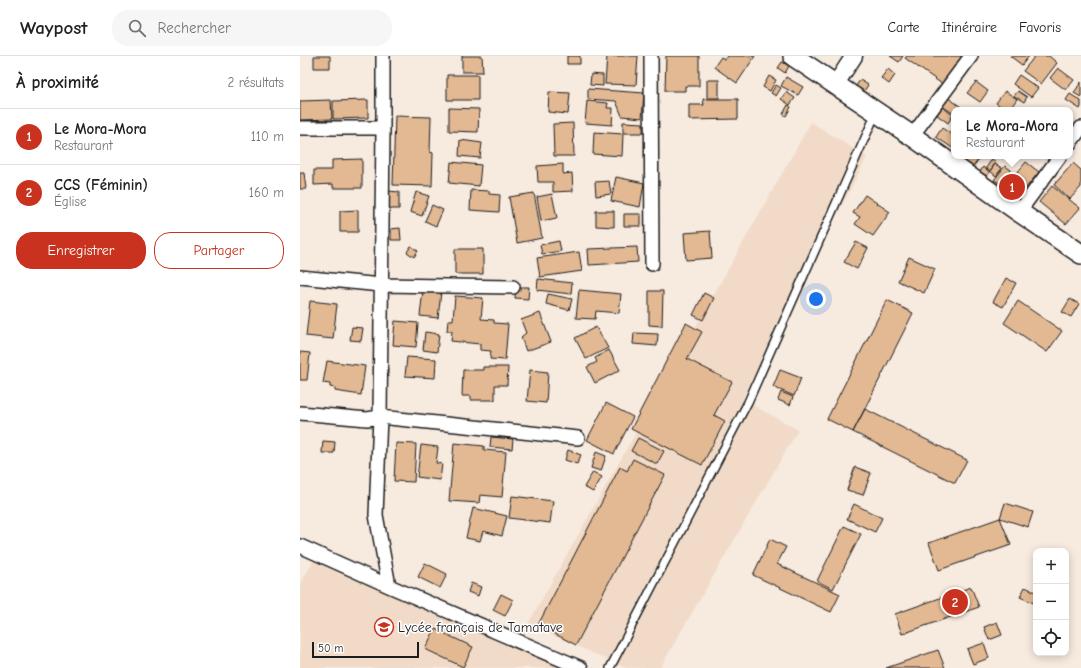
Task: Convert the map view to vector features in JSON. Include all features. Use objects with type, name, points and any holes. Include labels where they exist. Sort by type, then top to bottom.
[{"type":"main road","points":[[794,56],[1081,254]]},
{"type":"street","points":[[383,56],[380,417],[376,515],[389,586]]},
{"type":"street","points":[[651,56],[652,264]]},
{"type":"street","points":[[835,85],[854,56]]},
{"type":"street","points":[[912,136],[971,56]]},
{"type":"street","points":[[300,128],[383,128]]},
{"type":"street","points":[[1073,139],[1081,128]]},
{"type":"street","points":[[1019,212],[1058,159]]},
{"type":"street","points":[[300,277],[382,285],[513,287]]},
{"type":"street","points":[[300,413],[367,419],[380,417],[578,438]]},
{"type":"street","points":[[300,546],[389,586],[581,668]]},
{"type":"lane","points":[[610,668],[748,402],[876,112]]},
{"type":"shaded area","points":[[811,122],[867,157],[742,399],[798,430],[660,668],[626,668],[528,624]]},
{"type":"shaded area","name":"Lycée français de Tamatave","points":[[315,558],[561,668],[300,668],[300,585]]},
{"type":"building","points":[[314,56],[330,56],[330,68],[314,68]]},
{"type":"building","points":[[462,56],[482,56],[483,72],[462,72]]},
{"type":"building","points":[[567,56],[580,56],[580,64],[567,64]]},
{"type":"building","points":[[607,56],[638,56],[636,85],[605,84]]},
{"type":"building","points":[[666,56],[699,56],[699,86],[685,86],[685,91],[665,91]]},
{"type":"building","points":[[728,56],[755,56],[737,83],[714,67],[721,57],[725,60]]},
{"type":"building","points":[[890,56],[903,56],[899,62]]},
{"type":"building","points":[[907,56],[966,56],[945,86],[905,58]]},
{"type":"building","points":[[1010,56],[1029,56],[1022,65]]},
{"type":"building","points":[[1035,56],[1049,56],[1057,63],[1041,84],[1023,71]]},
{"type":"building","points":[[782,62],[789,66],[785,73],[778,68]]},
{"type":"building","points":[[1058,68],[1074,80],[1066,90],[1050,78]]},
{"type":"building","points":[[888,69],[895,75],[889,84],[881,78]]},
{"type":"building","points":[[591,74],[603,75],[603,86],[590,85]]},
{"type":"building","points":[[447,75],[478,75],[478,100],[447,100]]},
{"type":"building","points":[[1019,75],[1038,88],[1031,97],[1013,84]]},
{"type":"building","points":[[769,76],[776,80],[770,91],[763,87]]},
{"type":"building","points":[[786,77],[803,87],[798,95],[781,86]]},
{"type":"building","points":[[707,80],[719,80],[719,98],[707,98]]},
{"type":"building","points":[[860,80],[868,85],[864,91],[856,86]]},
{"type":"building","points":[[976,82],[988,91],[980,102],[967,93]]},
{"type":"building","points":[[1081,82],[1081,97],[1074,93]]},
{"type":"building","points":[[776,85],[781,88],[776,96],[771,93]]},
{"type":"building","points":[[588,89],[644,93],[642,118],[622,116],[616,101],[588,99]]},
{"type":"building","points":[[1005,91],[1017,99],[1011,107],[1002,107],[996,103]]},
{"type":"building","points":[[1018,91],[1027,97],[1024,102],[1014,96]]},
{"type":"building","points":[[549,92],[570,93],[568,114],[548,112]]},
{"type":"building","points":[[786,92],[795,98],[790,105],[781,99]]},
{"type":"building","points":[[1070,94],[1081,101],[1080,109],[1066,100]]},
{"type":"building","points":[[947,97],[961,107],[951,107],[951,112],[941,105]]},
{"type":"building","points":[[703,99],[738,99],[738,119],[689,120],[689,105],[704,105]]},
{"type":"building","points":[[331,100],[332,119],[300,120],[300,101]]},
{"type":"building","points":[[368,100],[368,118],[333,119],[333,101]]},
{"type":"building","points":[[587,101],[608,103],[607,108],[613,108],[612,125],[585,123]]},
{"type":"building","points":[[788,105],[791,107],[786,116],[783,114]]},
{"type":"building","points":[[942,107],[951,114],[951,118],[948,123],[937,115]]},
{"type":"building","points":[[449,108],[479,109],[478,132],[449,131]]},
{"type":"building","points":[[395,116],[431,117],[430,152],[433,153],[432,186],[393,185]]},
{"type":"building","points":[[623,122],[643,123],[643,133],[623,133]]},
{"type":"building","points":[[573,123],[574,156],[554,156],[553,124]]},
{"type":"building","points":[[942,128],[951,134],[951,147],[936,137]]},
{"type":"building","points":[[594,132],[623,134],[622,156],[593,154]]},
{"type":"building","points":[[460,140],[482,143],[480,158],[459,156]]},
{"type":"building","points":[[362,159],[362,188],[333,188],[333,184],[314,185],[314,170],[332,170],[332,160]]},
{"type":"building","points":[[962,159],[979,159],[973,167]]},
{"type":"building","points":[[992,159],[996,162],[990,171],[986,168]]},
{"type":"building","points":[[451,162],[481,165],[479,186],[449,183]]},
{"type":"building","points":[[1026,162],[1039,172],[1020,195],[1007,185]]},
{"type":"building","points":[[1073,163],[1081,170],[1081,187],[1070,199],[1054,185]]},
{"type":"building","points":[[563,164],[563,174],[572,173],[573,191],[553,192],[553,182],[538,182],[537,166]]},
{"type":"building","points":[[995,164],[1002,168],[996,176],[990,171]]},
{"type":"building","points":[[1005,166],[1011,170],[1001,184],[994,180]]},
{"type":"building","points":[[983,167],[990,172],[987,176],[980,172]]},
{"type":"building","points":[[300,173],[304,173],[306,189],[300,189]]},
{"type":"building","points":[[616,177],[644,183],[640,207],[611,201]]},
{"type":"building","points":[[609,181],[611,194],[596,196],[595,182]]},
{"type":"building","points":[[1052,186],[1080,208],[1066,224],[1039,202]]},
{"type":"building","points":[[471,190],[489,191],[489,194],[500,195],[499,212],[470,210]]},
{"type":"building","points":[[388,191],[399,192],[399,209],[388,209]]},
{"type":"building","points":[[416,192],[429,196],[422,216],[410,212]]},
{"type":"building","points":[[534,193],[542,238],[517,243],[509,197]]},
{"type":"building","points":[[552,194],[557,218],[541,221],[537,197]]},
{"type":"building","points":[[865,195],[890,212],[873,236],[855,224],[860,217],[853,213]]},
{"type":"building","points":[[432,205],[443,210],[436,226],[425,221]]},
{"type":"building","points":[[358,210],[358,232],[340,232],[340,211]]},
{"type":"building","points":[[596,211],[614,211],[614,227],[596,226]]},
{"type":"building","points":[[624,214],[641,214],[641,226],[624,226]]},
{"type":"building","points":[[400,228],[401,240],[391,240],[391,229]]},
{"type":"building","points":[[710,231],[712,258],[686,260],[684,233]]},
{"type":"building","points":[[559,241],[561,251],[542,254],[540,245]]},
{"type":"building","points":[[856,242],[868,248],[857,269],[844,262]]},
{"type":"building","points":[[411,246],[418,251],[414,257],[407,252]]},
{"type":"building","points":[[637,247],[638,262],[589,265],[588,249]]},
{"type":"building","points":[[455,249],[483,249],[483,274],[455,274]]},
{"type":"building","points":[[579,252],[582,271],[540,277],[537,258]]},
{"type":"building","points":[[909,257],[935,269],[924,293],[898,281]]},
{"type":"building","points":[[1006,278],[1016,283],[1003,307],[993,302]]},
{"type":"building","points":[[538,279],[572,283],[571,294],[537,290]]},
{"type":"building","points":[[516,287],[529,287],[528,299],[515,298]]},
{"type":"building","points":[[423,290],[441,292],[438,318],[420,316]]},
{"type":"building","points":[[579,290],[621,294],[619,313],[596,311],[595,319],[576,318]]},
{"type":"building","points":[[649,291],[663,291],[662,326],[649,325]]},
{"type":"building","points":[[704,293],[714,298],[703,320],[693,315]]},
{"type":"building","points":[[548,294],[572,299],[569,310],[546,304]]},
{"type":"building","points":[[455,296],[483,298],[481,319],[494,320],[494,323],[508,324],[505,360],[490,359],[491,351],[480,350],[480,344],[451,341],[452,331],[447,331],[448,320],[453,320]]},
{"type":"building","points":[[1070,299],[1079,304],[1071,317],[1062,312]]},
{"type":"building","points":[[887,300],[913,313],[853,432],[827,419]]},
{"type":"building","points":[[310,301],[337,304],[333,339],[306,336]]},
{"type":"building","points":[[1018,301],[1062,331],[1047,352],[1004,323]]},
{"type":"building","points":[[540,313],[551,342],[526,351],[521,337],[526,333],[521,320]]},
{"type":"building","points":[[395,321],[418,323],[416,347],[393,345]]},
{"type":"building","points":[[686,323],[702,332],[687,359],[732,382],[714,415],[725,421],[702,465],[631,429]]},
{"type":"building","points":[[352,327],[363,328],[361,341],[350,340]]},
{"type":"building","points":[[596,327],[608,348],[586,359],[575,338]]},
{"type":"building","points":[[425,332],[439,334],[437,352],[423,350]]},
{"type":"building","points":[[634,333],[658,334],[657,346],[633,344]]},
{"type":"building","points":[[609,350],[620,370],[595,383],[587,367],[597,362],[595,358]]},
{"type":"building","points":[[300,352],[310,353],[307,380],[300,380]]},
{"type":"building","points":[[407,357],[436,359],[435,378],[405,376]]},
{"type":"building","points":[[327,361],[365,366],[361,395],[335,391],[335,388],[330,387],[330,384],[323,383]]},
{"type":"building","points":[[483,367],[508,367],[507,385],[495,385],[495,400],[471,400],[471,396],[462,396],[463,370],[483,370]]},
{"type":"building","points":[[530,370],[548,372],[546,403],[527,401]]},
{"type":"building","points":[[780,370],[801,378],[794,396],[773,387]]},
{"type":"building","points":[[781,392],[793,397],[790,405],[778,400]]},
{"type":"building","points":[[606,403],[633,417],[614,454],[587,440]]},
{"type":"building","points":[[865,409],[967,460],[955,483],[853,432]]},
{"type":"building","points":[[491,437],[513,439],[512,449],[490,447]]},
{"type":"building","points":[[638,438],[664,451],[657,464],[631,451]]},
{"type":"building","points":[[323,441],[335,442],[334,453],[322,453]]},
{"type":"building","points":[[396,443],[416,444],[414,482],[394,481]]},
{"type":"building","points":[[454,443],[484,446],[484,450],[506,452],[502,497],[480,495],[479,503],[449,501]]},
{"type":"building","points":[[421,445],[438,447],[436,463],[442,464],[440,480],[417,477]]},
{"type":"building","points":[[568,450],[581,455],[577,464],[565,460]]},
{"type":"building","points":[[596,452],[606,456],[601,471],[591,468]]},
{"type":"building","points":[[633,459],[665,475],[576,645],[538,625],[620,467],[627,471]]},
{"type":"building","points":[[855,467],[871,473],[863,495],[847,490]]},
{"type":"building","points":[[593,472],[602,477],[593,492],[584,487]]},
{"type":"building","points":[[512,496],[553,501],[550,523],[509,518]]},
{"type":"building","points":[[1005,503],[1033,512],[1028,527],[1000,518]]},
{"type":"building","points":[[854,504],[882,518],[875,532],[847,519]]},
{"type":"building","points":[[473,508],[507,516],[502,536],[483,531],[480,541],[466,538]]},
{"type":"building","points":[[1000,518],[1011,545],[939,570],[929,543]]},
{"type":"building","points":[[844,526],[861,534],[833,589],[817,581]]},
{"type":"building","points":[[770,539],[786,547],[777,564],[840,594],[831,612],[753,575]]},
{"type":"building","points":[[425,563],[447,574],[440,588],[418,577]]},
{"type":"building","points":[[471,583],[481,587],[478,596],[468,592]]},
{"type":"building","points":[[971,587],[979,607],[902,634],[895,614]]},
{"type":"building","points":[[1025,587],[1033,591],[1033,603],[1020,597]]},
{"type":"building","points":[[501,594],[513,600],[505,616],[493,610]]},
{"type":"building","points":[[997,622],[1002,635],[989,640],[984,627]]},
{"type":"building","points":[[435,629],[473,647],[463,667],[425,649]]},
{"type":"building","points":[[984,643],[989,658],[973,664],[967,649]]},
{"type":"building","points":[[938,650],[945,668],[886,668]]},
{"type":"place","name":"Le Mora-Mora","points":[[1012,187]]},
{"type":"place","name":"CCS (Féminin)","points":[[955,602]]},
{"type":"place","name":"Lycée français de Tamatave","points":[[384,627]]}]
